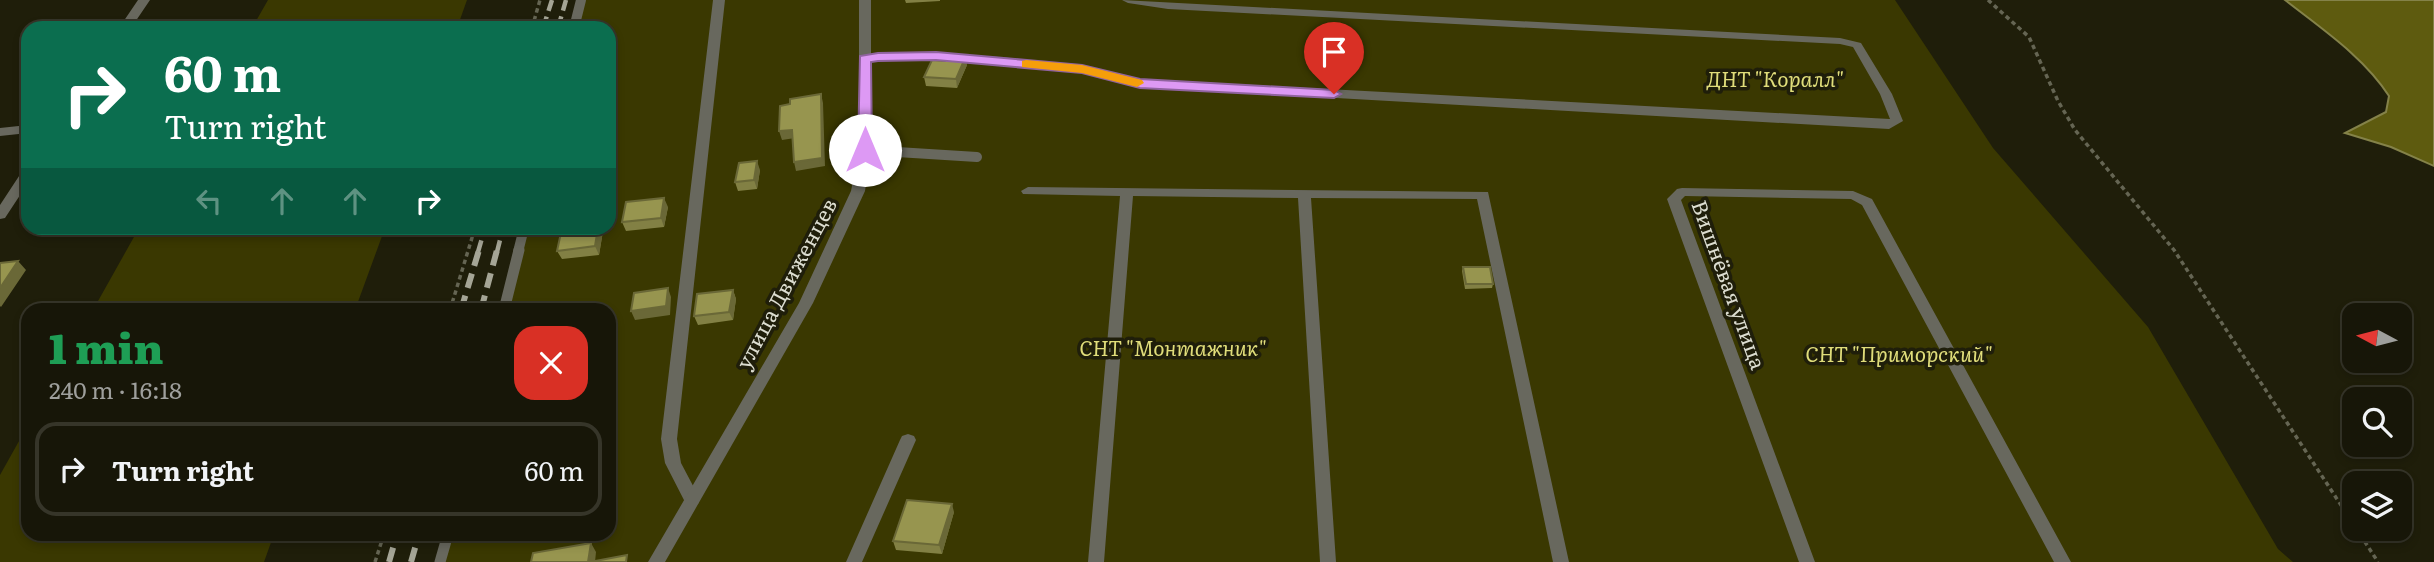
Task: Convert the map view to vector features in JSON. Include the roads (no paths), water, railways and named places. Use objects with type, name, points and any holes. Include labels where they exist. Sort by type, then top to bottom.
[{"type":"street","points":[[130,21],[144,0]]},
{"type":"street","points":[[692,499],[673,463],[669,439],[719,0]]},
{"type":"street","name":"улица Движенцев","points":[[656,562],[806,303],[855,198],[865,150],[865,0]]},
{"type":"street","points":[[865,59],[917,55],[1082,69],[1140,83],[1889,125],[1897,121],[1886,94],[1857,45],[1840,41],[1168,6],[1128,0]]},
{"type":"street","points":[[0,132],[21,130]]},
{"type":"street","points":[[0,215],[21,184]]},
{"type":"street","points":[[1028,191],[1482,195],[1561,562]]},
{"type":"street","points":[[1096,562],[1127,192]]},
{"type":"street","name":"Вишнёвая улица","points":[[1807,562],[1674,199],[1682,192],[1853,195],[1867,202],[2063,562]]},
{"type":"street","points":[[1304,195],[1328,562]]},
{"type":"street","points":[[853,562],[908,440]]},
{"type":"lane","points":[[576,21],[581,0]]},
{"type":"lane","points":[[865,150],[977,157]]},
{"type":"lane","points":[[506,303],[522,235]]},
{"type":"lane","points":[[440,562],[446,541]]},
{"type":"railway","points":[[545,21],[552,0]]},
{"type":"railway","points":[[560,21],[566,0]]},
{"type":"railway","points":[[478,252],[483,235]]},
{"type":"railway","points":[[497,252],[501,235]]},
{"type":"railway","points":[[463,303],[479,250]]},
{"type":"railway","points":[[483,303],[497,250]]},
{"type":"railway","points":[[389,562],[395,541]]},
{"type":"railway","points":[[411,562],[417,541]]},
{"type":"park label","name":"ДНТ \"Коралл\"","points":[[1775,80]]},
{"type":"park label","name":"СНТ \"Монтажник\"","points":[[1173,349]]},
{"type":"park label","name":"СНТ \"Приморский\"","points":[[1899,355]]}]
